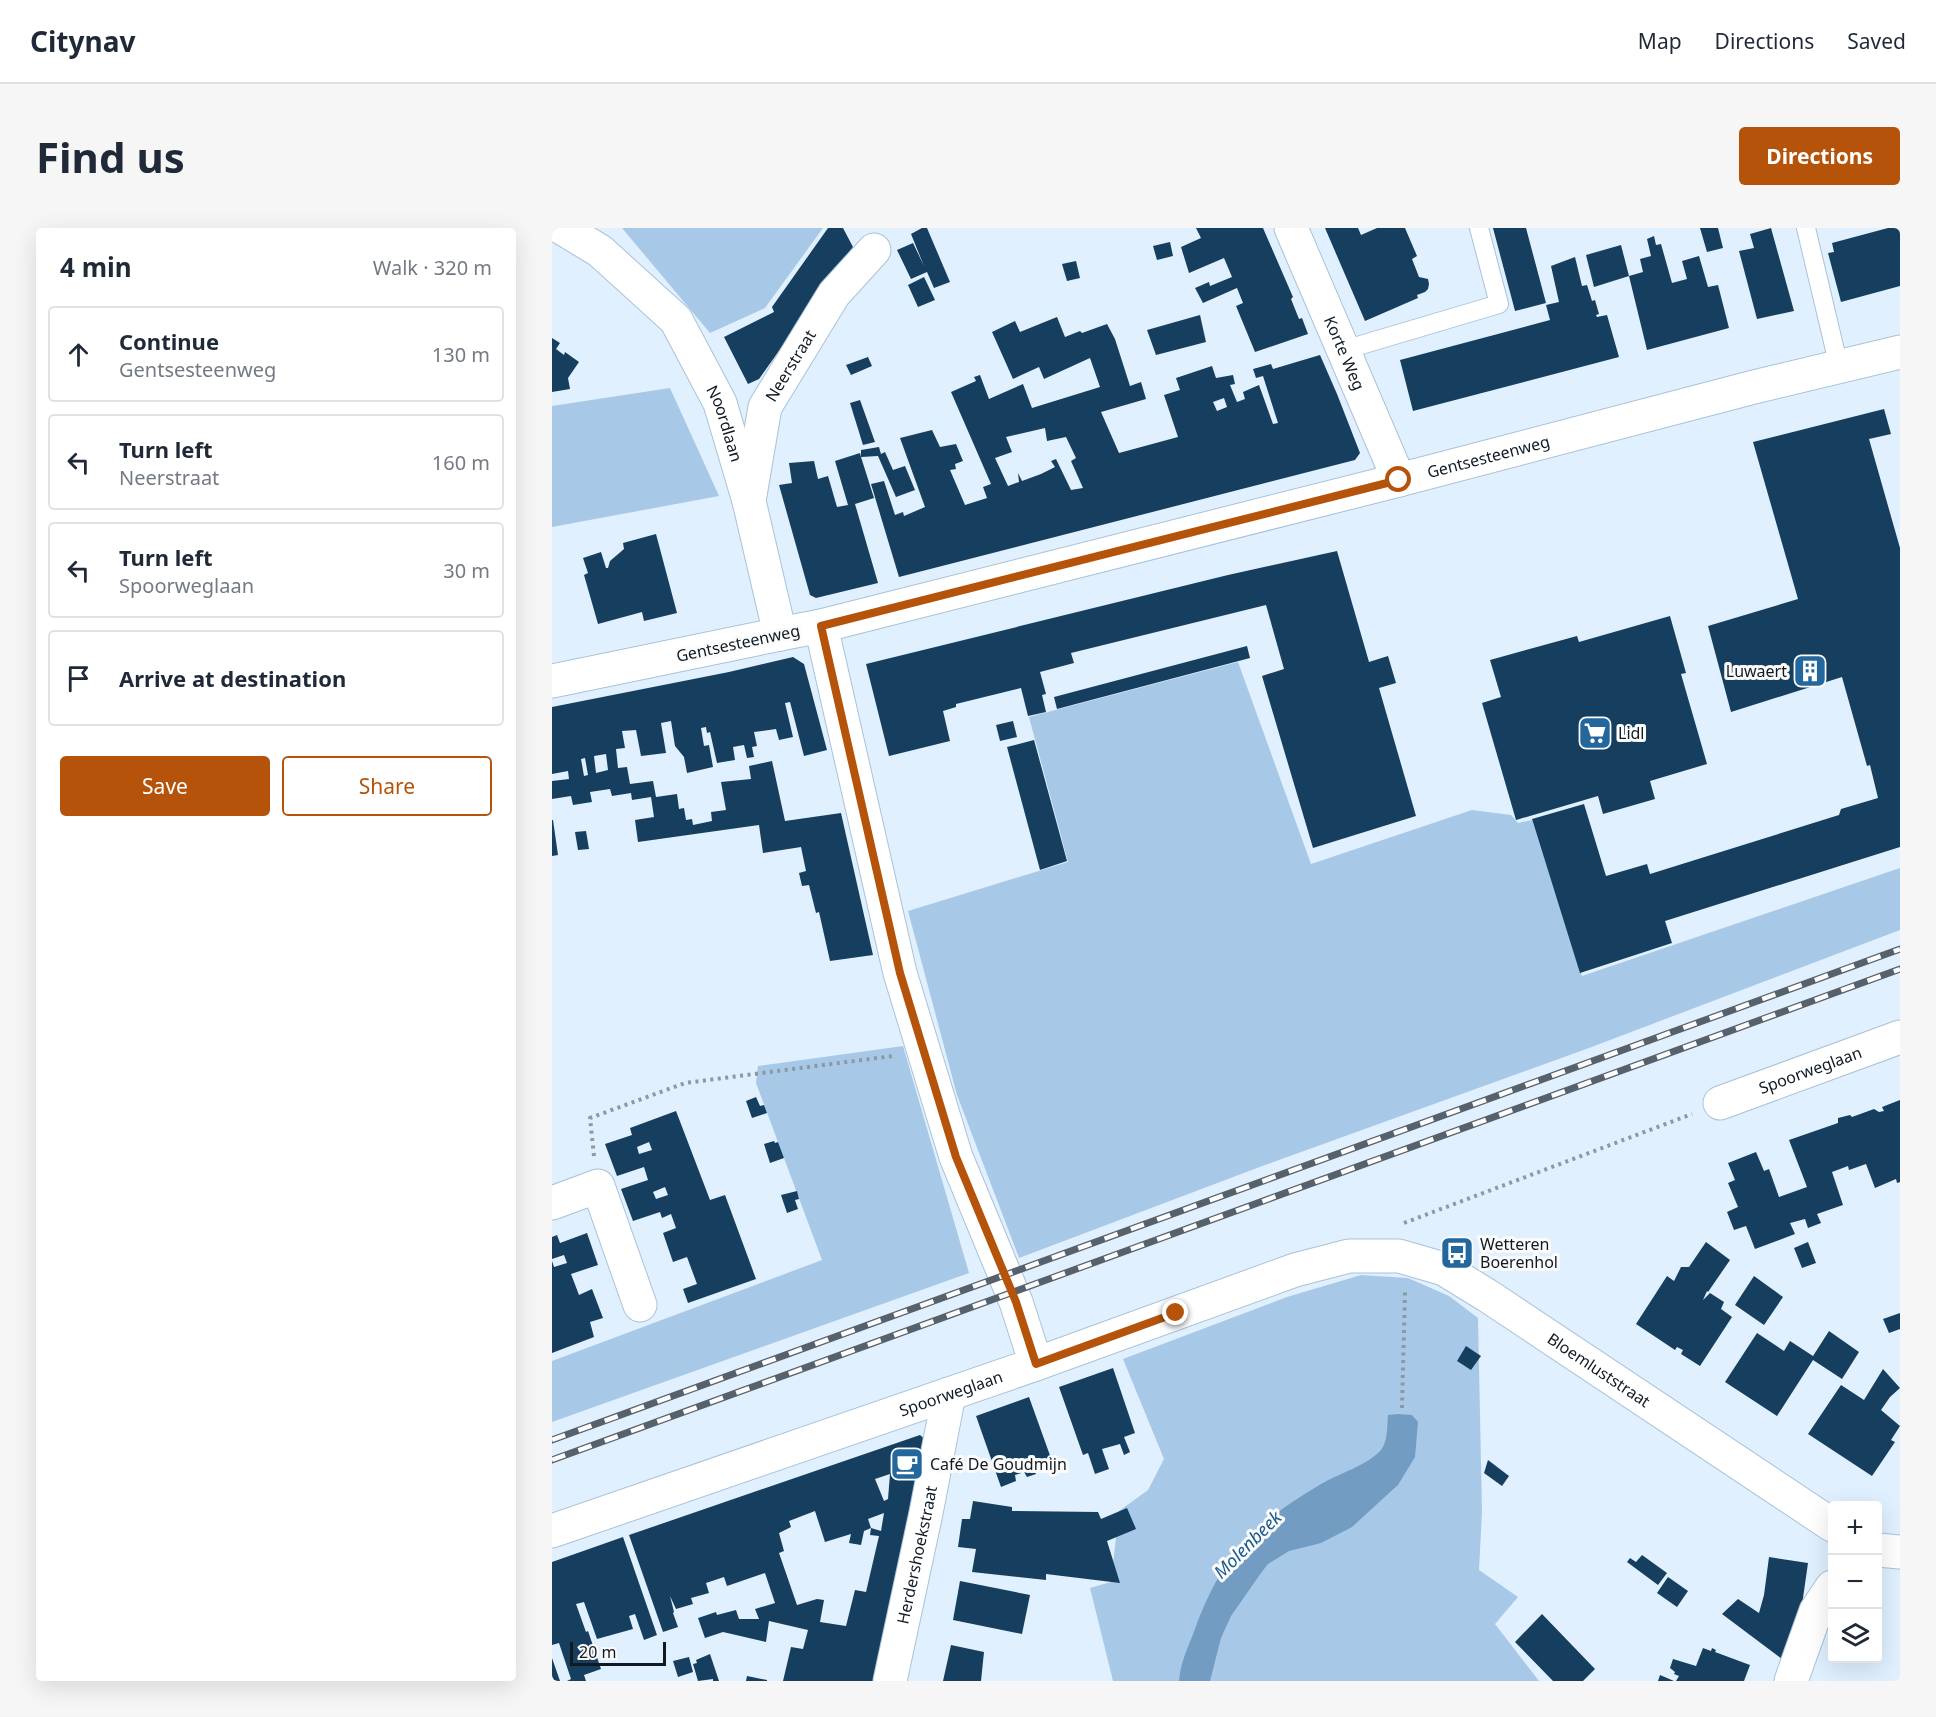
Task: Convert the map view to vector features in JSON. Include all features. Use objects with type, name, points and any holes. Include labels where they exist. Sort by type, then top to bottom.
[{"type":"street","name":"Noordlaan","points":[[562,228],[598,239],[676,321],[720,404],[749,501],[780,634]]},
{"type":"street","name":"Korte Weg","points":[[1291,228],[1399,480]]},
{"type":"street","name":"Neerstraat","points":[[749,501],[765,407],[834,294],[874,250]]},
{"type":"street","name":"Gentsesteenweg","points":[[552,681],[821,626],[1399,480],[1754,387],[1900,352]]},
{"type":"street","points":[[821,626],[900,973],[923,1052],[956,1157],[1016,1302],[1036,1364]]},
{"type":"street","name":"Spoorweglaan","points":[[1720,1103],[1900,1037]]},
{"type":"street","points":[[552,1203],[598,1186],[640,1305]]},
{"type":"street","name":"Spoorweglaan","points":[[552,1531],[1036,1364],[1295,1270],[1349,1256]]},
{"type":"street","name":"Bloemluststraat","points":[[1349,1256],[1399,1256],[1444,1269],[1828,1522]]},
{"type":"street","name":"Herdershoekstraat","points":[[890,1681],[949,1394]]},
{"type":"street","points":[[1882,1550],[1900,1552]]},
{"type":"street","points":[[1791,1681],[1816,1611],[1828,1594]]},
{"type":"lane","points":[[1344,350],[1499,304],[1479,228]]},
{"type":"lane","points":[[1806,228],[1839,367]]},
{"type":"path","points":[[598,1186],[590,1118],[685,1083],[923,1052]]},
{"type":"path","points":[[1400,1224],[1720,1103]]},
{"type":"path","points":[[1402,1408],[1406,1258]]},
{"type":"shaded area","points":[[622,228],[823,228],[765,308],[710,333]]},
{"type":"shaded area","points":[[670,388],[719,496],[552,527],[552,406]]},
{"type":"shaded area","points":[[1238,662],[1311,864],[1472,810],[1511,815],[1518,823],[1532,820],[1582,976],[1900,868],[1900,930],[1589,1048],[1265,1165],[1019,1258],[957,1095],[908,911],[1068,862],[1029,717]]},
{"type":"shaded area","points":[[903,1046],[969,1273],[552,1422],[552,1361],[822,1260],[756,1083],[758,1066]]},
{"type":"shaded area","points":[[1361,1275],[1408,1278],[1449,1296],[1478,1318],[1482,1512],[1479,1570],[1518,1597],[1495,1624],[1539,1681],[1113,1681],[1090,1588],[1111,1582],[1119,1511],[1148,1490],[1164,1459],[1123,1359],[1287,1297]]},
{"type":"water","name":"Molenbeek","points":[[1388,1415],[1412,1415],[1418,1422],[1415,1457],[1398,1485],[1352,1527],[1321,1543],[1289,1551],[1268,1564],[1231,1616],[1221,1638],[1210,1681],[1179,1681],[1185,1654],[1205,1603],[1229,1561],[1259,1528],[1277,1513],[1321,1484],[1361,1465],[1381,1450],[1387,1433]]},
{"type":"building","points":[[828,228],[843,228],[853,247],[759,379],[748,384],[724,337],[774,312],[772,307]]},
{"type":"building","points":[[927,228],[950,282],[934,288],[927,272],[911,279],[897,250],[913,243],[924,266],[911,234]]},
{"type":"building","points":[[1196,228],[1263,228],[1293,297],[1291,299],[1299,319],[1302,318],[1308,334],[1255,352],[1236,306],[1243,303],[1237,288],[1203,303],[1195,288],[1209,282],[1210,286],[1232,277],[1224,258],[1189,273],[1181,247],[1201,238]]},
{"type":"building","points":[[1325,228],[1358,228],[1361,235],[1377,228],[1405,228],[1417,256],[1412,259],[1419,277],[1428,279],[1428,289],[1417,295],[1418,298],[1365,321]]},
{"type":"building","points":[[1493,228],[1526,228],[1546,303],[1515,311]]},
{"type":"building","points":[[1700,228],[1718,228],[1723,248],[1707,252]]},
{"type":"building","points":[[1771,228],[1794,311],[1757,319],[1739,251],[1754,248],[1750,234]]},
{"type":"building","points":[[1888,228],[1900,228],[1900,286],[1841,302],[1828,253],[1834,252],[1832,243]]},
{"type":"building","points":[[1654,236],[1656,245],[1661,244],[1672,283],[1687,279],[1682,261],[1699,256],[1708,287],[1718,285],[1729,328],[1647,350],[1629,276],[1643,272],[1640,259],[1651,256],[1647,239]]},
{"type":"building","points":[[1170,242],[1173,256],[1157,260],[1153,246]]},
{"type":"building","points":[[1621,245],[1629,276],[1594,287],[1586,255]]},
{"type":"building","points":[[1575,257],[1582,286],[1587,285],[1592,301],[1595,300],[1599,314],[1596,315],[1597,317],[1607,315],[1619,357],[1413,411],[1400,360],[1550,320],[1546,305],[1559,302],[1551,266]]},
{"type":"building","points":[[1076,261],[1080,278],[1067,281],[1062,264]]},
{"type":"building","points":[[924,277],[935,300],[918,307],[908,285]]},
{"type":"building","points":[[1200,315],[1206,342],[1156,355],[1147,330]]},
{"type":"building","points":[[1057,317],[1065,337],[1107,324],[1115,339],[1130,386],[1141,382],[1146,399],[1101,412],[1119,453],[1178,437],[1164,395],[1180,390],[1176,378],[1212,366],[1216,378],[1233,375],[1235,384],[1230,385],[1237,402],[1245,399],[1243,392],[1259,385],[1273,424],[1278,423],[1263,376],[1256,378],[1253,369],[1271,364],[1273,369],[1320,355],[1360,453],[1355,460],[899,577],[871,484],[884,481],[895,515],[903,512],[904,516],[925,507],[900,438],[932,430],[940,447],[956,444],[963,461],[955,464],[956,469],[950,470],[965,505],[987,498],[983,487],[991,484],[951,392],[976,381],[974,377],[980,375],[989,399],[1023,384],[1032,408],[1100,387],[1090,358],[1044,379],[1039,367],[1013,379],[992,332],[1015,321],[1020,332]],"holes":[[[1224,398],[1227,407],[1217,411],[1213,402]],[[1045,428],[1047,441],[1066,437],[1076,458],[1071,461],[1083,488],[1071,490],[1056,459],[1051,461],[1055,467],[1022,481],[1018,473],[1019,482],[1008,486],[995,458],[1012,452],[1006,437]]]},
{"type":"building","points":[[552,338],[560,343],[556,349],[564,355],[565,352],[579,362],[568,378],[570,389],[552,392]]},
{"type":"building","points":[[868,357],[872,366],[851,375],[846,365]]},
{"type":"building","points":[[860,400],[875,442],[863,445],[850,403]]},
{"type":"building","name":"Luwaert","points":[[1884,409],[1891,434],[1869,439],[1900,548],[1900,847],[1665,921],[1672,943],[1580,973],[1532,819],[1584,804],[1606,876],[1647,864],[1650,874],[1839,815],[1841,809],[1878,798],[1842,677],[1731,712],[1708,626],[1798,599],[1753,442]]},
{"type":"building","points":[[879,447],[881,454],[885,452],[893,470],[905,466],[915,490],[896,497],[878,456],[861,457],[861,450]]},
{"type":"building","points":[[860,453],[874,498],[855,504],[878,583],[816,598],[810,595],[779,485],[792,483],[789,463],[814,461],[818,479],[828,476],[837,507],[848,505],[835,461]]},
{"type":"building","points":[[656,534],[677,613],[644,621],[642,612],[598,624],[584,575],[588,573],[583,558],[601,552],[606,568],[608,568],[610,561],[624,549],[623,543]]},
{"type":"building","points":[[1337,551],[1369,662],[1388,656],[1396,683],[1379,688],[1416,816],[1313,848],[1262,676],[1284,669],[1266,605],[1071,653],[1074,663],[1040,672],[1046,694],[1042,695],[1046,712],[1028,716],[1021,688],[956,704],[956,707],[943,711],[950,741],[889,756],[866,664],[1228,575]]},
{"type":"building","name":"Lidl","points":[[1670,616],[1686,673],[1681,674],[1707,764],[1650,781],[1655,799],[1603,814],[1598,796],[1516,820],[1482,703],[1501,697],[1490,660],[1577,636],[1579,642]]},
{"type":"building","points":[[1247,646],[1250,658],[1057,709],[1054,697]]},
{"type":"building","points":[[793,657],[804,664],[827,750],[804,756],[790,702],[785,703],[793,737],[779,740],[776,729],[754,732],[757,746],[752,747],[754,757],[747,758],[744,745],[733,747],[735,760],[717,763],[710,732],[707,733],[706,727],[701,728],[704,746],[709,745],[713,767],[687,773],[684,757],[675,746],[671,721],[661,723],[666,753],[641,756],[636,730],[622,731],[625,748],[616,749],[618,768],[627,767],[630,784],[653,781],[656,797],[677,794],[679,809],[684,808],[686,820],[692,819],[693,825],[712,821],[711,812],[726,810],[721,782],[751,779],[749,766],[772,761],[785,821],[841,813],[873,955],[830,961],[819,912],[816,913],[809,885],[802,886],[799,873],[806,871],[801,847],[763,853],[759,825],[638,842],[635,820],[654,817],[651,797],[632,800],[631,793],[612,796],[610,789],[590,792],[592,802],[573,805],[571,796],[552,799],[552,781],[569,779],[568,771],[552,774],[552,707]],"holes":[[[606,754],[608,770],[596,773],[594,756]],[[585,758],[588,775],[584,776],[581,759]]]},
{"type":"building","points":[[1013,721],[1017,737],[1000,741],[996,725]]},
{"type":"building","points":[[1034,740],[1067,861],[1040,870],[1007,747]]},
{"type":"building","points":[[552,820],[558,855],[552,856]]},
{"type":"building","points":[[586,831],[589,849],[578,850],[575,832]]},
{"type":"building","points":[[756,1097],[760,1106],[764,1105],[767,1113],[752,1118],[746,1101]]},
{"type":"building","points":[[1900,1100],[1900,1182],[1897,1183],[1896,1179],[1875,1188],[1866,1164],[1849,1170],[1848,1166],[1832,1172],[1843,1205],[1817,1214],[1821,1223],[1808,1228],[1805,1219],[1790,1223],[1795,1234],[1755,1249],[1746,1226],[1734,1230],[1727,1212],[1738,1207],[1728,1183],[1735,1180],[1728,1163],[1756,1152],[1764,1171],[1769,1169],[1779,1197],[1807,1187],[1789,1140],[1838,1123],[1838,1118],[1850,1115],[1852,1117],[1874,1109],[1879,1112],[1884,1111],[1882,1107]]},
{"type":"building","points":[[676,1111],[710,1200],[725,1195],[756,1279],[688,1303],[683,1289],[697,1284],[687,1257],[673,1262],[663,1233],[676,1228],[671,1214],[662,1218],[660,1212],[633,1221],[621,1189],[648,1180],[644,1167],[617,1176],[605,1144],[632,1135],[630,1128]],"holes":[[[649,1142],[652,1150],[639,1154],[637,1147]],[[665,1187],[668,1195],[656,1199],[653,1192]]]},
{"type":"building","points":[[778,1142],[784,1158],[770,1163],[764,1144]]},
{"type":"building","points":[[797,1191],[799,1199],[795,1200],[798,1209],[787,1213],[781,1195]]},
{"type":"building","points":[[587,1233],[598,1265],[571,1274],[579,1295],[592,1289],[603,1318],[590,1322],[594,1337],[552,1353],[552,1261],[554,1267],[567,1263],[564,1255],[552,1259],[552,1237],[557,1235],[560,1243]]},
{"type":"building","points":[[1706,1242],[1730,1260],[1703,1300],[1710,1293],[1724,1302],[1721,1309],[1732,1317],[1700,1366],[1681,1354],[1683,1350],[1677,1347],[1675,1350],[1636,1324],[1667,1276],[1674,1281],[1681,1267],[1689,1267]]},
{"type":"building","points":[[1808,1242],[1816,1263],[1802,1268],[1794,1248]]},
{"type":"building","points":[[1754,1276],[1783,1297],[1764,1325],[1735,1305]]},
{"type":"building","points":[[1900,1313],[1900,1329],[1889,1333],[1883,1319]]},
{"type":"building","points":[[1829,1331],[1859,1352],[1842,1379],[1813,1360],[1777,1416],[1725,1382],[1757,1333],[1784,1351],[1790,1341],[1813,1356]]},
{"type":"building","points":[[1466,1346],[1481,1356],[1471,1370],[1457,1361]]},
{"type":"building","points":[[1113,1368],[1135,1433],[1124,1437],[1130,1452],[1124,1455],[1120,1444],[1102,1449],[1109,1469],[1095,1474],[1088,1453],[1083,1455],[1059,1387]]},
{"type":"building","points":[[1883,1369],[1900,1388],[1881,1410],[1900,1426],[1891,1440],[1895,1442],[1872,1476],[1808,1434],[1841,1385],[1864,1400]]},
{"type":"building","points":[[1029,1397],[1052,1461],[1033,1468],[1036,1474],[1027,1477],[1024,1472],[1015,1475],[1016,1481],[1001,1487],[976,1416]]},
{"type":"building","points":[[920,1435],[927,1441],[873,1681],[783,1681],[791,1647],[803,1649],[808,1630],[769,1621],[766,1642],[723,1632],[705,1638],[698,1618],[716,1612],[717,1615],[736,1610],[739,1619],[759,1619],[755,1609],[775,1603],[765,1573],[727,1586],[724,1577],[706,1583],[709,1593],[691,1598],[693,1604],[676,1609],[670,1596],[678,1627],[663,1632],[629,1535]],"holes":[[[890,1474],[888,1499],[884,1501],[875,1479]],[[815,1511],[825,1542],[851,1534],[849,1543],[861,1545],[864,1531],[871,1528],[870,1535],[879,1536],[866,1592],[855,1590],[846,1626],[820,1622],[824,1600],[817,1599],[797,1605],[779,1553],[784,1551],[779,1533],[791,1527],[789,1521]],[[884,1513],[881,1531],[871,1528],[868,1519]]]},
{"type":"building","points":[[1488,1460],[1509,1476],[1502,1486],[1484,1473]]},
{"type":"building","points":[[973,1501],[1012,1507],[1012,1511],[1098,1512],[1101,1519],[1127,1508],[1136,1529],[1107,1541],[1120,1583],[1046,1574],[1046,1580],[972,1572],[976,1549],[958,1547],[962,1519],[970,1519]]},
{"type":"building","points":[[623,1537],[657,1635],[644,1640],[635,1614],[629,1616],[633,1629],[597,1639],[584,1602],[576,1604],[601,1669],[584,1675],[586,1681],[567,1681],[571,1679],[559,1643],[552,1645],[552,1562]]},
{"type":"building","points":[[1642,1555],[1667,1573],[1658,1585],[1627,1562],[1630,1558],[1636,1562]]},
{"type":"building","points":[[1769,1557],[1808,1563],[1802,1605],[1782,1659],[1722,1614],[1738,1599],[1759,1613]]},
{"type":"building","points":[[1668,1577],[1688,1591],[1677,1607],[1657,1593]]},
{"type":"building","points":[[960,1581],[1030,1595],[1022,1634],[953,1620]]},
{"type":"building","points":[[1542,1614],[1595,1669],[1583,1681],[1553,1681],[1515,1642]]},
{"type":"building","points":[[951,1645],[984,1652],[981,1681],[943,1681]]},
{"type":"building","points":[[1703,1648],[1711,1651],[1712,1648],[1716,1650],[1715,1652],[1750,1665],[1744,1681],[1676,1681],[1679,1676],[1674,1674],[1675,1672],[1670,1668],[1673,1659],[1696,1666]]},
{"type":"building","points":[[710,1654],[719,1681],[713,1681],[713,1679],[698,1681],[693,1664],[697,1663],[696,1660]]},
{"type":"building","points":[[689,1657],[693,1672],[678,1677],[673,1661]]},
{"type":"building","points":[[552,1658],[560,1681],[552,1681]]},
{"type":"building","points":[[1660,1675],[1674,1681],[1658,1681]]},
{"type":"building","points":[[747,1676],[767,1680],[767,1681],[746,1681]]},
{"type":"railway","points":[[552,1440],[1900,949]]},
{"type":"railway","points":[[552,1460],[1900,969]]},
{"type":"place","name":"Luwaert","points":[[1810,671]]},
{"type":"place","name":"Lidl","points":[[1595,733]]},
{"type":"place","name":"Wetteren Boerenhol","points":[[1457,1253]]},
{"type":"place","name":"Café De Goudmijn","points":[[907,1464]]},
{"type":"route","points":[[1176,1313],[1036,1364],[1016,1302],[956,1157],[923,1052],[900,973],[821,626],[1399,480]]}]
